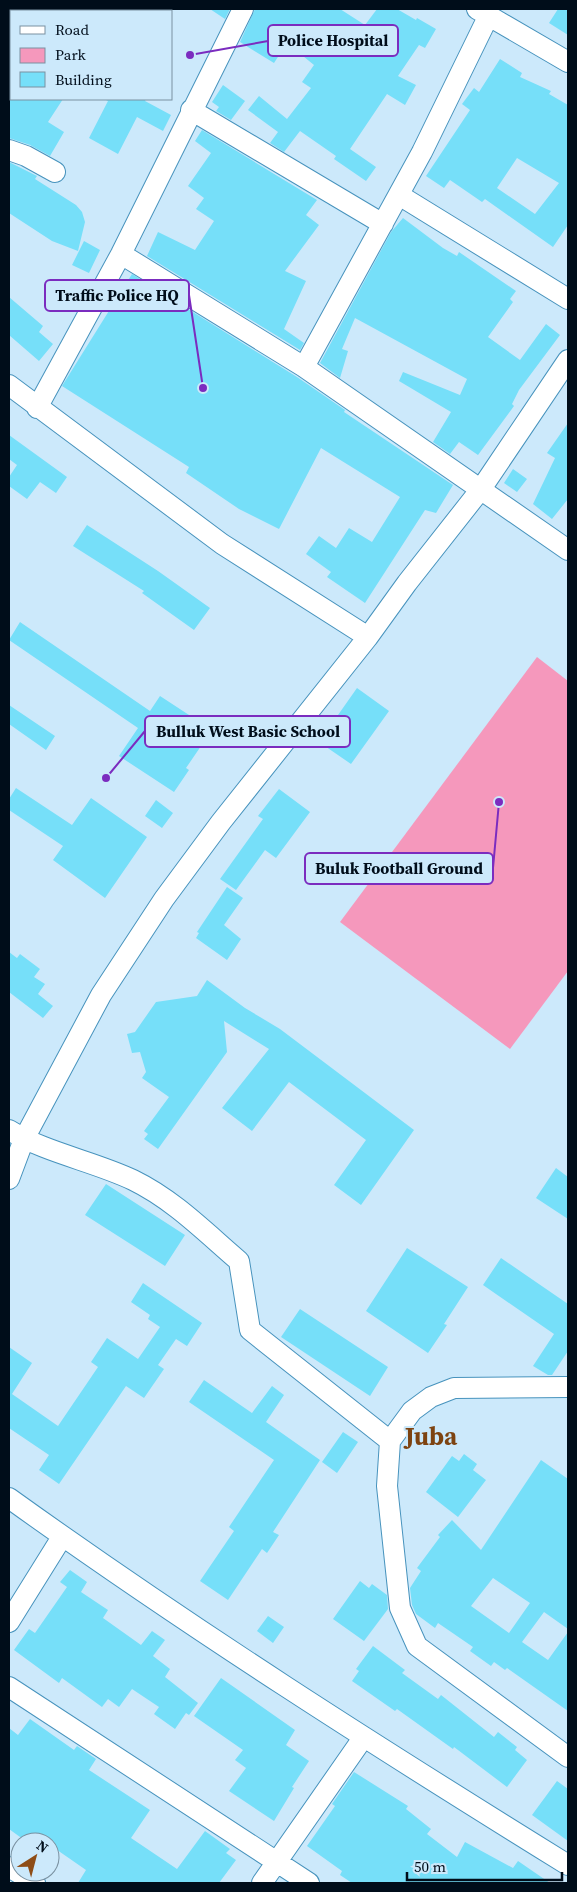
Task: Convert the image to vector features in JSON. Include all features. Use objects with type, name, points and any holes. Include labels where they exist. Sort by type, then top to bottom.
[{"type":"street","points":[[37,408],[121,254],[191,110],[243,9]]},
{"type":"street","points":[[304,367],[444,110],[482,13],[568,62]]},
{"type":"street","points":[[191,110],[383,224]]},
{"type":"street","points":[[9,150],[26,156],[55,172]]},
{"type":"street","points":[[399,195],[568,299]]},
{"type":"street","points":[[121,254],[304,367],[568,550]]},
{"type":"street","points":[[9,1178],[16,1135],[101,995],[164,899],[221,822],[368,637],[481,489],[568,360]]},
{"type":"street","points":[[11,393],[37,408],[222,544],[368,637]]},
{"type":"street","points":[[16,1135],[96,1164],[133,1180],[170,1201],[239,1261],[250,1330],[390,1441]]},
{"type":"street","points":[[568,1387],[454,1388],[431,1397],[412,1411],[390,1441],[387,1486],[400,1608],[417,1646],[568,1757]]},
{"type":"street","points":[[9,1498],[62,1537],[363,1738],[568,1865]]},
{"type":"street","points":[[9,1622],[62,1537]]},
{"type":"street","points":[[9,1687],[309,1883]]},
{"type":"street","points":[[262,1883],[363,1738]]},
{"type":"street","points":[[9,1867],[35,1883]]},
{"type":"green space","points":[[537,657],[568,681],[568,971],[510,1049],[340,922]]},
{"type":"building","points":[[210,9],[230,9],[225,19]]},
{"type":"building","points":[[255,9],[340,9],[365,25],[377,9],[397,9],[436,29],[425,48],[419,45],[398,76],[416,85],[405,105],[387,94],[350,149],[376,167],[366,181],[334,159],[336,156],[300,131],[284,152],[270,143],[278,132],[248,110],[259,96],[287,119],[311,88],[302,82],[314,65],[287,43],[274,63],[240,42]]},
{"type":"building","points":[[558,9],[568,9],[568,35],[549,23]]},
{"type":"building","points":[[500,59],[522,73],[520,77],[551,91],[549,94],[568,105],[568,225],[553,247],[485,199],[482,202],[450,180],[444,188],[426,176],[470,110],[462,104],[474,88],[479,92]],"holes":[[[517,158],[559,183],[535,214],[497,188]]]},
{"type":"building","points":[[223,85],[245,101],[231,120],[216,111],[219,107],[212,102]]},
{"type":"building","points":[[9,99],[62,100],[48,122],[64,132],[50,156],[30,145],[9,138]]},
{"type":"building","points":[[106,100],[146,100],[171,115],[163,131],[137,117],[118,154],[89,138],[108,101]]},
{"type":"building","points":[[202,130],[317,200],[306,215],[319,225],[285,271],[306,281],[284,329],[304,343],[300,350],[147,256],[158,232],[195,250],[214,221],[196,209],[204,198],[188,186],[211,153],[195,141]]},
{"type":"building","points":[[9,162],[37,176],[35,179],[76,205],[82,212],[85,222],[78,251],[52,241],[9,213]]},
{"type":"building","points":[[403,218],[443,248],[457,256],[459,252],[516,291],[510,299],[513,302],[488,337],[520,360],[546,324],[560,335],[519,390],[512,404],[514,406],[478,455],[459,442],[450,454],[433,442],[451,412],[399,381],[403,372],[460,395],[467,379],[355,318],[342,349],[348,351],[340,378],[320,363],[391,232]]},
{"type":"building","points":[[84,241],[100,250],[89,273],[72,265]]},
{"type":"building","points":[[132,274],[297,377],[345,410],[344,412],[453,485],[436,513],[425,510],[365,603],[327,577],[331,572],[306,554],[319,536],[336,548],[349,528],[372,542],[400,497],[321,448],[279,529],[239,509],[186,473],[189,467],[62,386]]},
{"type":"building","points":[[9,297],[43,326],[39,332],[53,344],[39,361],[9,335]]},
{"type":"building","points":[[568,423],[568,499],[552,519],[533,504],[555,458],[547,453]]},
{"type":"building","points":[[9,435],[67,477],[56,493],[40,482],[27,499],[9,486],[9,477],[17,465],[9,459]]},
{"type":"building","points":[[513,469],[527,479],[517,492],[504,483]]},
{"type":"building","points":[[87,525],[158,571],[210,608],[194,630],[142,593],[144,591],[73,546]]},
{"type":"building","points":[[20,622],[150,711],[160,696],[212,730],[186,768],[189,770],[174,792],[119,756],[138,728],[9,640]]},
{"type":"building","points":[[357,688],[389,711],[351,764],[319,742]]},
{"type":"building","points":[[9,705],[55,736],[46,750],[9,724]]},
{"type":"building","points":[[16,788],[72,825],[91,798],[147,837],[105,898],[53,860],[63,846],[9,810],[9,799]]},
{"type":"building","points":[[279,789],[310,812],[276,858],[265,850],[236,890],[220,879],[263,819],[258,816]]},
{"type":"building","points":[[156,800],[173,813],[162,828],[145,816]]},
{"type":"building","points":[[227,887],[243,898],[224,925],[241,939],[227,960],[196,938],[199,933],[197,932]]},
{"type":"building","points":[[9,952],[17,958],[20,954],[40,969],[34,977],[45,984],[38,994],[53,1006],[43,1018],[9,992]]},
{"type":"building","points":[[207,980],[245,1008],[280,1029],[414,1130],[361,1205],[334,1185],[366,1140],[289,1082],[252,1131],[222,1108],[269,1049],[224,1021],[227,1052],[158,1149],[144,1139],[148,1134],[144,1131],[169,1097],[142,1078],[146,1072],[140,1052],[132,1053],[127,1034],[135,1032],[156,1002],[197,996]]},
{"type":"building","points":[[556,1168],[568,1177],[568,1219],[536,1198]]},
{"type":"building","points":[[106,1184],[185,1235],[165,1266],[85,1215]]},
{"type":"building","points":[[407,1248],[468,1287],[444,1324],[447,1325],[428,1353],[366,1311]]},
{"type":"building","points":[[501,1258],[568,1304],[568,1351],[552,1375],[548,1375],[533,1366],[554,1334],[483,1285]]},
{"type":"building","points":[[143,1283],[202,1323],[187,1346],[176,1339],[158,1365],[164,1369],[144,1398],[126,1386],[59,1484],[39,1470],[49,1455],[9,1428],[9,1347],[32,1363],[12,1394],[58,1426],[98,1367],[91,1362],[107,1338],[138,1359],[160,1327],[148,1319],[150,1315],[131,1302]]},
{"type":"building","points":[[300,1309],[388,1367],[370,1396],[281,1337]]},
{"type":"building","points":[[204,1380],[252,1413],[272,1386],[284,1395],[266,1422],[320,1460],[273,1532],[279,1535],[267,1553],[262,1549],[228,1600],[200,1581],[234,1531],[229,1527],[274,1460],[189,1402]]},
{"type":"building","points":[[343,1432],[358,1442],[337,1473],[322,1462]]},
{"type":"building","points":[[464,1454],[477,1464],[473,1470],[486,1480],[458,1517],[426,1492],[452,1456],[459,1461]]},
{"type":"building","points":[[541,1460],[568,1479],[568,1629],[544,1612],[522,1642],[548,1660],[568,1632],[568,1711],[507,1668],[505,1670],[494,1662],[491,1666],[470,1651],[473,1647],[438,1623],[435,1628],[416,1614],[412,1605],[410,1588],[421,1571],[417,1568],[440,1537],[438,1535],[452,1520],[481,1550]],"holes":[[[493,1578],[530,1603],[509,1633],[471,1606]]]},
{"type":"building","points":[[70,1570],[87,1582],[81,1592],[108,1610],[103,1618],[141,1645],[152,1631],[165,1640],[153,1656],[170,1669],[165,1677],[198,1703],[189,1715],[186,1713],[175,1729],[154,1714],[159,1707],[132,1689],[119,1707],[108,1699],[102,1707],[62,1678],[59,1683],[14,1650],[29,1629],[35,1633],[67,1587],[60,1582]]},
{"type":"building","points":[[360,1581],[369,1588],[372,1584],[387,1595],[388,1609],[364,1641],[333,1619]]},
{"type":"building","points":[[268,1616],[284,1627],[273,1643],[257,1631]]},
{"type":"building","points":[[373,1646],[405,1670],[402,1673],[438,1699],[441,1695],[494,1737],[498,1732],[517,1747],[515,1750],[527,1760],[507,1787],[454,1747],[453,1749],[397,1709],[395,1711],[352,1681],[359,1671],[356,1669]]},
{"type":"building","points":[[221,1678],[295,1730],[286,1745],[309,1761],[292,1787],[294,1788],[274,1821],[229,1791],[246,1768],[235,1760],[243,1750],[194,1716]]},
{"type":"building","points":[[30,1719],[74,1750],[77,1746],[96,1759],[89,1770],[150,1810],[131,1838],[177,1869],[205,1831],[230,1849],[226,1853],[236,1860],[219,1883],[78,1883],[86,1870],[60,1852],[60,1832],[13,1832],[9,1829],[9,1728],[18,1735]]},
{"type":"building","points":[[354,1772],[408,1806],[406,1809],[431,1829],[427,1834],[457,1857],[465,1842],[513,1868],[518,1861],[550,1883],[352,1883],[340,1875],[342,1871],[307,1846],[335,1806],[332,1804]]},
{"type":"building","points":[[557,1781],[568,1789],[568,1841],[532,1815]]},
{"type":"place","name":"Police Hospital","points":[[190,55]]},
{"type":"place","name":"Traffic Police HQ","points":[[203,388]]},
{"type":"place","name":"Bulluk West Basic School","points":[[106,778]]},
{"type":"place","name":"Buluk Football Ground","points":[[499,802]]},
{"type":"district","name":"Juba","points":[[431,1436]]}]
